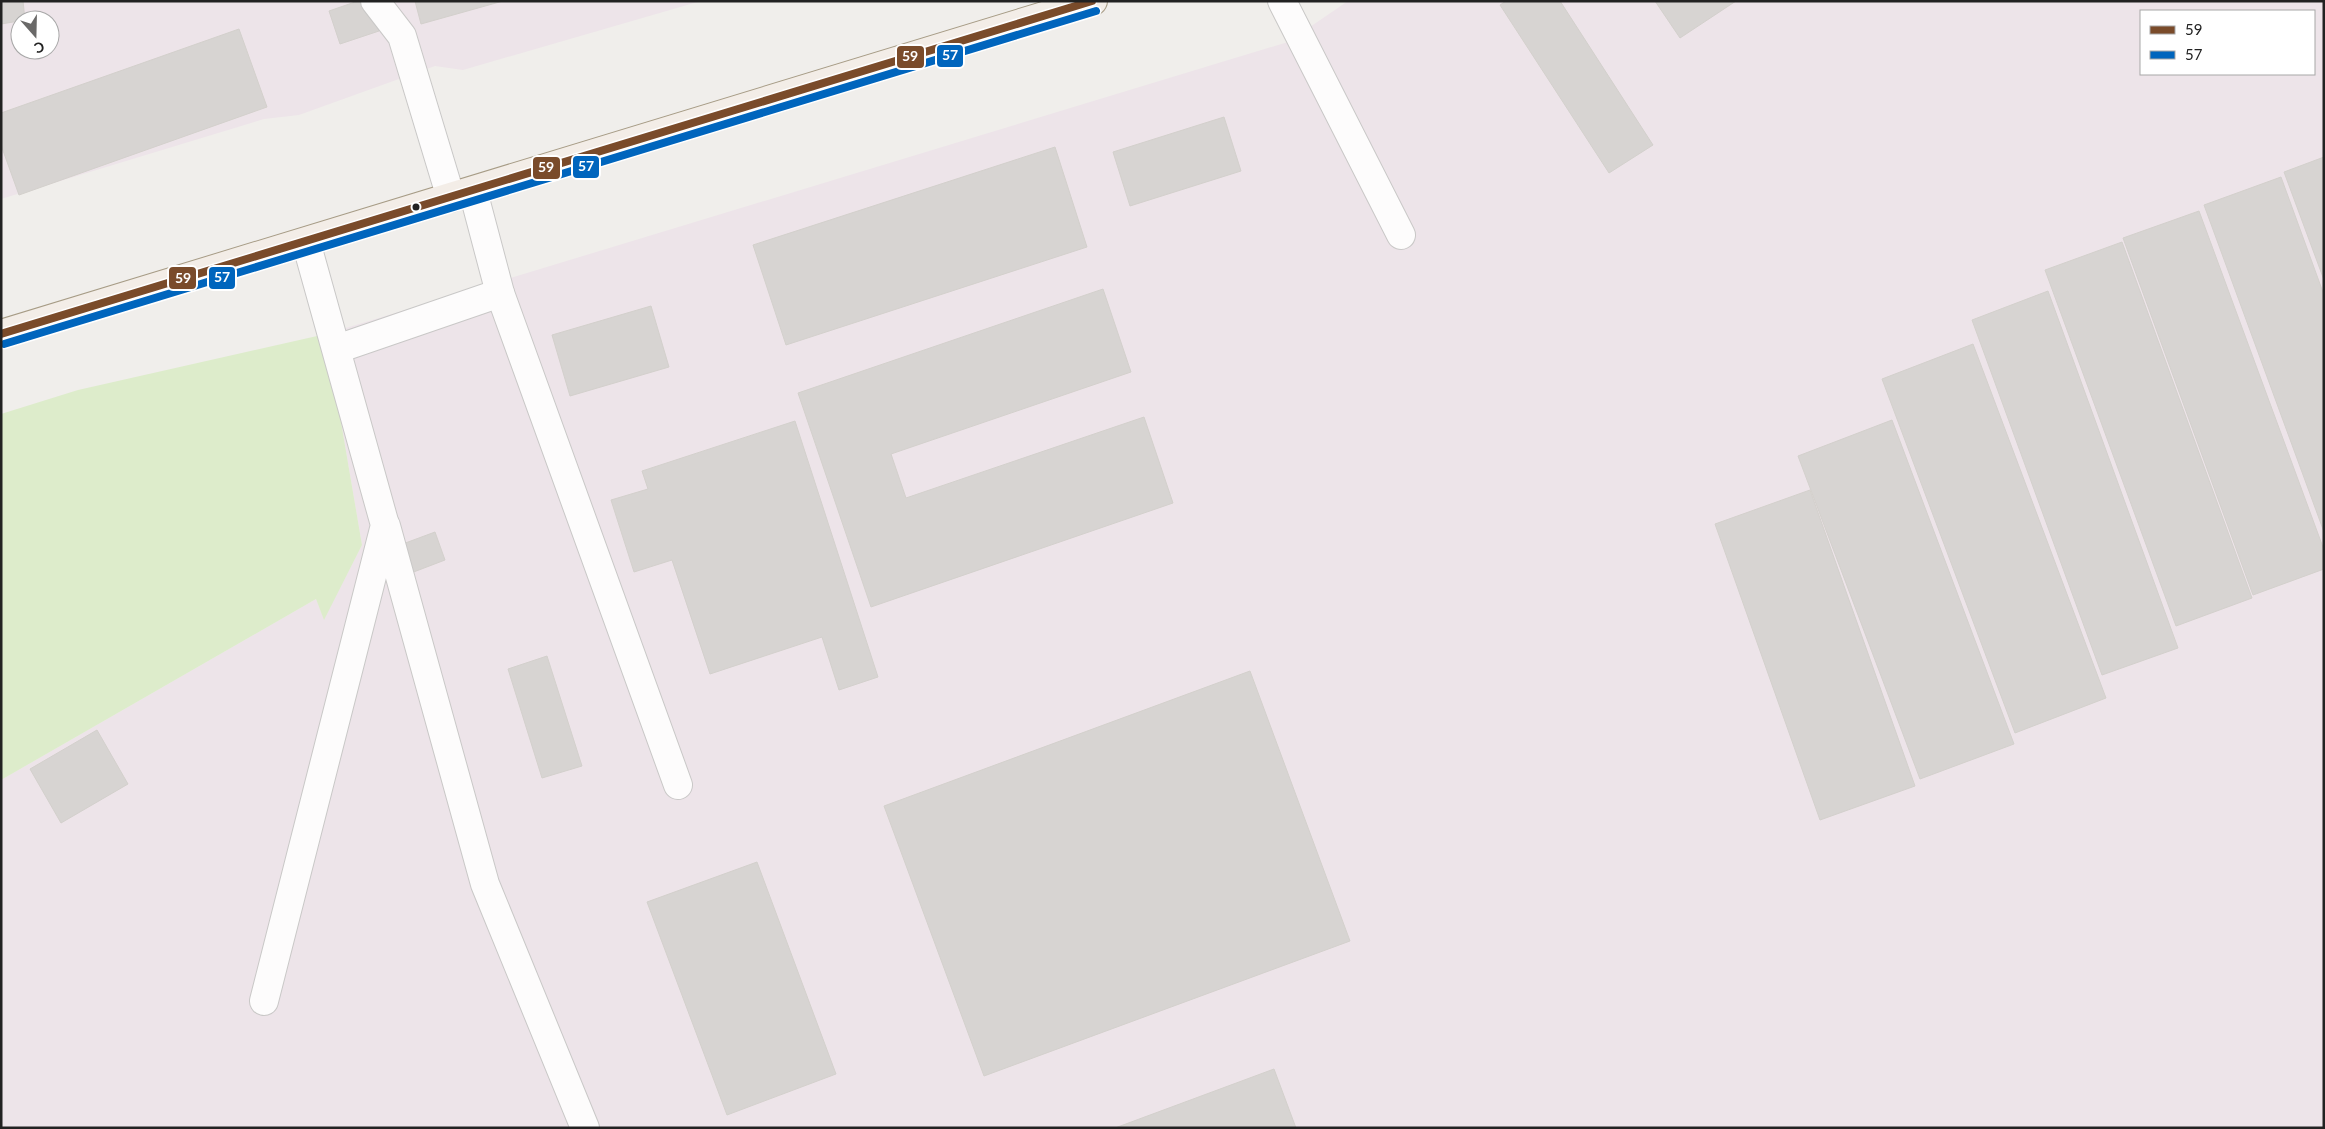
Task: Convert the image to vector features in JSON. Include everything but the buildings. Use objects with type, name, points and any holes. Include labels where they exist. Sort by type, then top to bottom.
[{"type":"main road","points":[[1,334],[1094,1]]},
{"type":"lane","points":[[375,1],[402,36],[500,293],[678,785]]},
{"type":"lane","points":[[1282,1],[1401,235]]},
{"type":"lane","points":[[306,242],[485,884],[586,1128]]},
{"type":"lane","points":[[337,349],[500,293]]},
{"type":"lane","points":[[264,1001],[385,525]]},
{"type":"shaded area","points":[[1,1],[701,1],[463,70],[435,66],[299,115],[264,119],[1,199]]},
{"type":"shaded area","points":[[1348,1],[2324,1],[2324,1128],[1,1128],[1,780],[316,599],[324,619],[362,545],[326,334],[1288,42]]},
{"type":"green space","points":[[326,334],[362,545],[324,620],[316,599],[1,780],[1,414],[78,390]]},
{"type":"transit line","name":"59","points":[[1,334],[1092,1]]},
{"type":"transit line","name":"57","points":[[4,344],[1096,11]]}]
